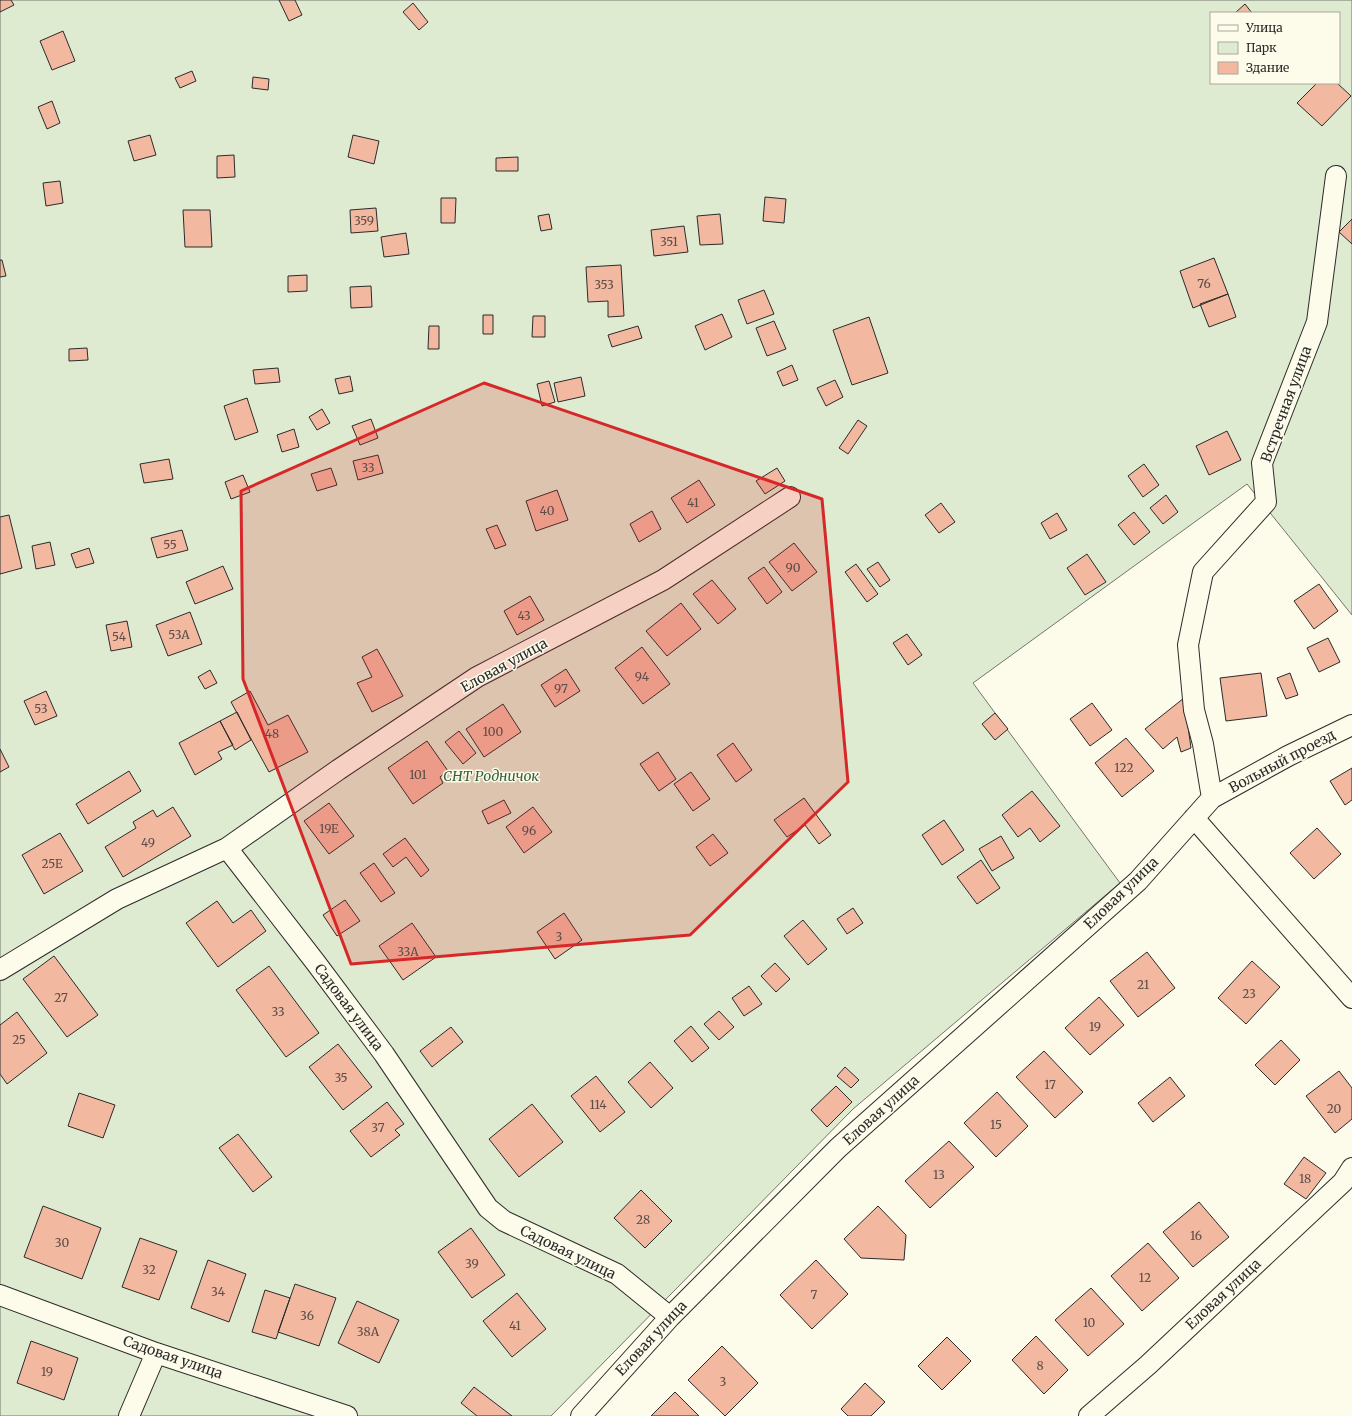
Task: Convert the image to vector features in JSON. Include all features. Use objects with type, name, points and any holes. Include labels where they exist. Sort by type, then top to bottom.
[{"type":"street","name":"Встречная улица","points":[[1212,798],[1203,744],[1194,710],[1188,645],[1202,572],[1266,502],[1262,463],[1317,322],[1336,176]]},
{"type":"street","name":"Еловая улица","points":[[227,848],[338,770],[478,676],[663,580],[790,497]]},
{"type":"street","name":"Вольный проезд","points":[[1212,798],[1288,756],[1352,725]]},
{"type":"street","name":"Еловая улица","points":[[581,1416],[670,1316],[838,1148],[1138,881],[1212,798]]},
{"type":"street","points":[[1194,818],[1352,998]]},
{"type":"street","points":[[0,970],[117,899],[227,848]]},
{"type":"street","name":"Садовая улица","points":[[227,848],[384,1054],[488,1208],[504,1221],[617,1274],[670,1316]]},
{"type":"street","name":"Еловая улица","points":[[1089,1416],[1148,1365],[1343,1182],[1352,1168]]},
{"type":"street","name":"Садовая улица","points":[[0,1295],[156,1352],[347,1416]]},
{"type":"street","points":[[129,1416],[156,1352]]},
{"type":"highlighted area","points":[[484,383],[822,499],[848,782],[690,935],[351,964],[243,679],[241,491]]},
{"type":"green space","name":"СНТ Родничок","points":[[0,0],[1352,0],[1352,615],[1247,484],[973,683],[1120,883],[853,1109],[551,1416],[0,1416]]},
{"type":"building","points":[[0,0],[11,0],[14,5],[0,12]]},
{"type":"building","points":[[279,0],[295,0],[302,15],[289,21]]},
{"type":"building","points":[[413,3],[428,22],[419,30],[403,12]]},
{"type":"building","points":[[1245,4],[1251,12],[1236,12]]},
{"type":"building","points":[[63,31],[75,61],[52,70],[40,41]]},
{"type":"building","points":[[192,71],[196,81],[180,88],[175,78]]},
{"type":"building","points":[[253,77],[269,79],[268,90],[252,88]]},
{"type":"building","points":[[1316,84],[1338,84],[1351,96],[1322,126],[1297,103]]},
{"type":"building","points":[[52,101],[60,123],[47,129],[38,107]]},
{"type":"building","points":[[150,135],[156,155],[134,161],[128,141]]},
{"type":"building","points":[[353,135],[379,141],[374,164],[348,157]]},
{"type":"building","points":[[234,155],[235,177],[217,178],[217,156]]},
{"type":"building","points":[[518,157],[518,171],[496,171],[496,158]]},
{"type":"building","points":[[60,181],[63,203],[46,206],[43,183]]},
{"type":"building","points":[[765,197],[786,199],[784,223],[763,221]]},
{"type":"building","points":[[441,198],[456,198],[455,223],[441,223]]},
{"type":"building","points":[[376,208],[378,231],[351,233],[350,210]]},
{"type":"building","points":[[183,210],[210,210],[212,247],[185,247]]},
{"type":"building","points":[[549,214],[552,229],[541,231],[538,216]]},
{"type":"building","points":[[720,214],[723,244],[700,245],[697,216]]},
{"type":"building","points":[[1352,219],[1352,244],[1339,232]]},
{"type":"building","points":[[684,226],[688,252],[654,256],[651,230]]},
{"type":"building","points":[[406,233],[409,254],[384,257],[381,237]]},
{"type":"building","points":[[1214,258],[1228,294],[1193,308],[1180,271]]},
{"type":"building","points":[[0,260],[2,260],[6,276],[0,277]]},
{"type":"building","points":[[621,265],[624,316],[608,317],[608,301],[588,302],[586,267]]},
{"type":"building","points":[[307,275],[307,291],[288,292],[288,276]]},
{"type":"building","points":[[371,286],[372,307],[351,308],[350,287]]},
{"type":"building","points":[[764,290],[774,314],[747,324],[738,300]]},
{"type":"building","points":[[1228,294],[1236,317],[1209,327],[1200,304]]},
{"type":"building","points":[[722,314],[732,337],[705,350],[695,326]]},
{"type":"building","points":[[483,315],[493,315],[493,334],[483,334]]},
{"type":"building","points":[[533,316],[545,316],[545,337],[532,337]]},
{"type":"building","points":[[869,317],[888,373],[852,385],[833,330]]},
{"type":"building","points":[[774,321],[786,349],[767,356],[756,328]]},
{"type":"building","points":[[429,326],[439,326],[439,349],[428,349]]},
{"type":"building","points":[[638,326],[642,338],[612,347],[608,335]]},
{"type":"building","points":[[87,348],[88,360],[69,361],[69,349]]},
{"type":"building","points":[[792,365],[798,380],[783,386],[777,372]]},
{"type":"building","points":[[278,368],[280,382],[255,384],[253,370]]},
{"type":"building","points":[[350,376],[353,391],[339,394],[335,379]]},
{"type":"building","points":[[581,377],[585,396],[558,402],[554,383]]},
{"type":"building","points":[[835,380],[843,397],[826,406],[817,388]]},
{"type":"building","points":[[549,381],[555,402],[542,406],[537,384]]},
{"type":"building","points":[[247,398],[258,432],[235,440],[224,406]]},
{"type":"building","points":[[322,409],[330,423],[317,430],[309,417]]},
{"type":"building","points":[[371,419],[378,438],[360,445],[352,426]]},
{"type":"building","points":[[858,420],[867,426],[848,454],[839,448]]},
{"type":"building","points":[[294,429],[299,447],[282,452],[277,435]]},
{"type":"building","points":[[1227,431],[1241,460],[1209,475],[1196,446]]},
{"type":"building","points":[[378,455],[383,473],[358,480],[353,461]]},
{"type":"building","points":[[169,459],[173,479],[144,483],[140,464]]},
{"type":"building","points":[[1144,464],[1159,485],[1143,497],[1128,476]]},
{"type":"building","points":[[331,468],[337,485],[317,491],[311,474]]},
{"type":"building","points":[[777,468],[785,481],[765,494],[756,481]]},
{"type":"building","points":[[243,475],[250,492],[231,499],[225,482]]},
{"type":"building","points":[[699,480],[715,505],[687,523],[671,498]]},
{"type":"building","points":[[557,490],[568,520],[536,531],[526,501]]},
{"type":"building","points":[[1166,495],[1178,512],[1163,524],[1150,508]]},
{"type":"building","points":[[941,503],[955,522],[939,533],[925,515]]},
{"type":"building","points":[[652,511],[661,529],[639,542],[630,524]]},
{"type":"building","points":[[1134,512],[1150,532],[1134,545],[1118,525]]},
{"type":"building","points":[[1057,513],[1067,530],[1050,539],[1041,523]]},
{"type":"building","points":[[9,515],[22,568],[0,574],[0,517]]},
{"type":"building","points":[[497,525],[506,545],[495,549],[486,529]]},
{"type":"building","points":[[182,530],[188,550],[157,558],[151,538]]},
{"type":"building","points":[[50,542],[55,565],[36,569],[32,546]]},
{"type":"building","points":[[794,543],[817,572],[792,591],[769,562]]},
{"type":"building","points":[[89,548],[94,563],[76,568],[71,554]]},
{"type":"building","points":[[1087,554],[1106,582],[1085,595],[1067,568]]},
{"type":"building","points":[[878,562],[890,580],[880,587],[867,569]]},
{"type":"building","points":[[856,564],[878,594],[867,602],[845,572]]},
{"type":"building","points":[[223,566],[233,589],[195,604],[186,582]]},
{"type":"building","points":[[764,567],[782,592],[767,604],[748,578]]},
{"type":"building","points":[[712,580],[736,609],[718,624],[693,594]]},
{"type":"building","points":[[1319,584],[1338,611],[1314,629],[1294,601]]},
{"type":"building","points":[[530,596],[544,620],[517,635],[504,611]]},
{"type":"building","points":[[681,603],[701,629],[667,656],[646,631]]},
{"type":"building","points":[[190,612],[202,644],[168,656],[156,625]]},
{"type":"building","points":[[127,621],[132,647],[111,651],[106,625]]},
{"type":"building","points":[[907,634],[922,655],[908,665],[893,643]]},
{"type":"building","points":[[1328,638],[1340,662],[1319,672],[1307,648]]},
{"type":"building","points":[[642,647],[670,684],[643,704],[615,668]]},
{"type":"building","points":[[377,649],[403,696],[372,712],[357,683],[372,677],[362,657]]},
{"type":"building","points":[[566,669],[580,691],[555,707],[541,685]]},
{"type":"building","points":[[210,670],[217,683],[205,689],[198,677]]},
{"type":"building","points":[[1261,673],[1267,716],[1226,721],[1220,678]]},
{"type":"building","points":[[1290,673],[1298,695],[1286,699],[1277,678]]},
{"type":"building","points":[[46,691],[57,716],[35,725],[24,701]]},
{"type":"building","points":[[250,691],[268,725],[288,715],[308,752],[269,772],[231,702]]},
{"type":"building","points":[[1184,698],[1191,748],[1181,752],[1177,737],[1163,749],[1145,729]]},
{"type":"building","points":[[1092,703],[1112,730],[1090,746],[1070,719]]},
{"type":"building","points":[[503,704],[521,732],[484,757],[466,729]]},
{"type":"building","points":[[237,712],[251,740],[235,750],[220,721]]},
{"type":"building","points":[[995,713],[1008,729],[995,740],[982,724]]},
{"type":"building","points":[[220,721],[233,745],[218,752],[222,759],[195,775],[179,743]]},
{"type":"building","points":[[459,731],[476,753],[463,764],[445,742]]},
{"type":"building","points":[[1126,738],[1154,771],[1122,797],[1095,763]]},
{"type":"building","points":[[427,741],[448,771],[440,777],[443,783],[413,804],[388,768]]},
{"type":"building","points":[[733,743],[752,770],[736,782],[717,755]]},
{"type":"building","points":[[0,749],[9,767],[0,772]]},
{"type":"building","points":[[658,752],[676,779],[659,791],[640,764]]},
{"type":"building","points":[[1352,768],[1352,800],[1345,805],[1330,781]]},
{"type":"building","points":[[129,771],[141,791],[88,824],[76,804]]},
{"type":"building","points":[[691,772],[710,799],[693,811],[674,784]]},
{"type":"building","points":[[1032,791],[1060,826],[1040,842],[1030,828],[1018,837],[1002,815]]},
{"type":"building","points":[[804,798],[831,835],[819,844],[805,825],[787,837],[774,820]]},
{"type":"building","points":[[504,800],[511,813],[488,824],[482,811]]},
{"type":"building","points":[[329,803],[354,836],[329,854],[304,821]]},
{"type":"building","points":[[173,807],[191,836],[123,877],[105,847],[136,828],[133,822],[153,810],[157,817]]},
{"type":"building","points":[[533,807],[552,832],[524,853],[506,827]]},
{"type":"building","points":[[944,820],[964,850],[942,865],[922,835]]},
{"type":"building","points":[[1317,828],[1341,854],[1314,879],[1290,853]]},
{"type":"building","points":[[60,833],[83,871],[44,894],[22,855]]},
{"type":"building","points":[[713,834],[728,853],[710,866],[696,847]]},
{"type":"building","points":[[1001,836],[1014,858],[992,871],[979,849]]},
{"type":"building","points":[[405,838],[429,870],[421,877],[406,857],[393,867],[383,854]]},
{"type":"building","points":[[981,860],[1000,888],[977,904],[957,877]]},
{"type":"building","points":[[374,863],[395,893],[381,902],[360,873]]},
{"type":"building","points":[[345,900],[360,921],[337,936],[323,915]]},
{"type":"building","points":[[217,901],[233,923],[251,910],[266,931],[218,967],[186,923]]},
{"type":"building","points":[[853,908],[863,923],[847,934],[837,919]]},
{"type":"building","points":[[564,913],[582,940],[555,959],[537,932]]},
{"type":"building","points":[[803,920],[827,949],[808,965],[784,936]]},
{"type":"building","points":[[412,923],[436,957],[403,980],[379,946]]},
{"type":"building","points":[[1147,952],[1175,988],[1138,1017],[1110,981]]},
{"type":"building","points":[[54,956],[98,1015],[67,1037],[23,979]]},
{"type":"building","points":[[1252,961],[1280,987],[1246,1024],[1218,998]]},
{"type":"building","points":[[775,963],[790,979],[776,992],[761,976]]},
{"type":"building","points":[[269,966],[319,1033],[286,1057],[236,990]]},
{"type":"building","points":[[749,986],[762,1004],[744,1016],[732,998]]},
{"type":"building","points":[[1099,997],[1124,1025],[1090,1055],[1065,1028]]},
{"type":"building","points":[[719,1011],[734,1027],[719,1040],[704,1024]]},
{"type":"building","points":[[17,1012],[47,1053],[7,1084],[0,1074],[0,1025]]},
{"type":"building","points":[[691,1026],[709,1048],[692,1062],[674,1041]]},
{"type":"building","points":[[451,1027],[463,1042],[432,1067],[420,1051]]},
{"type":"building","points":[[1281,1040],[1300,1060],[1275,1085],[1255,1065]]},
{"type":"building","points":[[338,1044],[372,1087],[343,1110],[309,1067]]},
{"type":"building","points":[[1044,1051],[1083,1092],[1055,1118],[1016,1077]]},
{"type":"building","points":[[650,1062],[673,1088],[651,1108],[628,1082]]},
{"type":"building","points":[[845,1067],[859,1080],[851,1088],[837,1076]]},
{"type":"building","points":[[1339,1071],[1352,1088],[1352,1119],[1335,1133],[1306,1096]]},
{"type":"building","points":[[596,1076],[625,1112],[600,1132],[571,1096]]},
{"type":"building","points":[[1170,1077],[1185,1096],[1153,1122],[1138,1103]]},
{"type":"building","points":[[836,1086],[852,1102],[827,1127],[811,1110]]},
{"type":"building","points":[[997,1092],[1028,1126],[996,1157],[964,1123]]},
{"type":"building","points":[[79,1093],[115,1105],[103,1138],[68,1126]]},
{"type":"building","points":[[387,1102],[404,1124],[395,1130],[400,1135],[371,1157],[350,1131]]},
{"type":"building","points":[[532,1104],[563,1142],[519,1177],[489,1139]]},
{"type":"building","points":[[238,1134],[272,1177],[253,1192],[219,1148]]},
{"type":"building","points":[[949,1141],[974,1167],[930,1208],[905,1181]]},
{"type":"building","points":[[1304,1157],[1326,1173],[1306,1199],[1284,1184]]},
{"type":"building","points":[[641,1190],[672,1221],[645,1248],[614,1218]]},
{"type":"building","points":[[1199,1202],[1229,1237],[1193,1267],[1163,1232]]},
{"type":"building","points":[[43,1206],[101,1228],[82,1279],[24,1257]]},
{"type":"building","points":[[878,1206],[906,1235],[904,1260],[861,1258],[844,1239]]},
{"type":"building","points":[[471,1228],[505,1275],[472,1298],[438,1252]]},
{"type":"building","points":[[140,1238],[177,1251],[159,1300],[122,1287]]},
{"type":"building","points":[[1148,1243],[1179,1278],[1142,1311],[1111,1276]]},
{"type":"building","points":[[208,1260],[246,1274],[229,1322],[191,1308]]},
{"type":"building","points":[[816,1260],[848,1294],[812,1329],[780,1295]]},
{"type":"building","points":[[295,1284],[336,1298],[319,1346],[278,1332]]},
{"type":"building","points":[[1091,1288],[1124,1324],[1088,1356],[1055,1320]]},
{"type":"building","points":[[265,1290],[290,1298],[276,1339],[252,1332]]},
{"type":"building","points":[[517,1293],[546,1329],[512,1357],[483,1321]]},
{"type":"building","points":[[357,1301],[399,1320],[379,1363],[338,1343]]},
{"type":"building","points":[[1036,1336],[1068,1370],[1044,1394],[1012,1360]]},
{"type":"building","points":[[947,1337],[971,1361],[942,1390],[918,1366]]},
{"type":"building","points":[[31,1341],[78,1358],[64,1400],[17,1383]]},
{"type":"building","points":[[722,1346],[758,1383],[725,1416],[688,1380]]},
{"type":"building","points":[[865,1383],[885,1402],[871,1416],[848,1416],[841,1409]]},
{"type":"building","points":[[474,1387],[512,1416],[477,1416],[461,1403]]},
{"type":"building","points":[[675,1392],[699,1416],[651,1416]]}]
